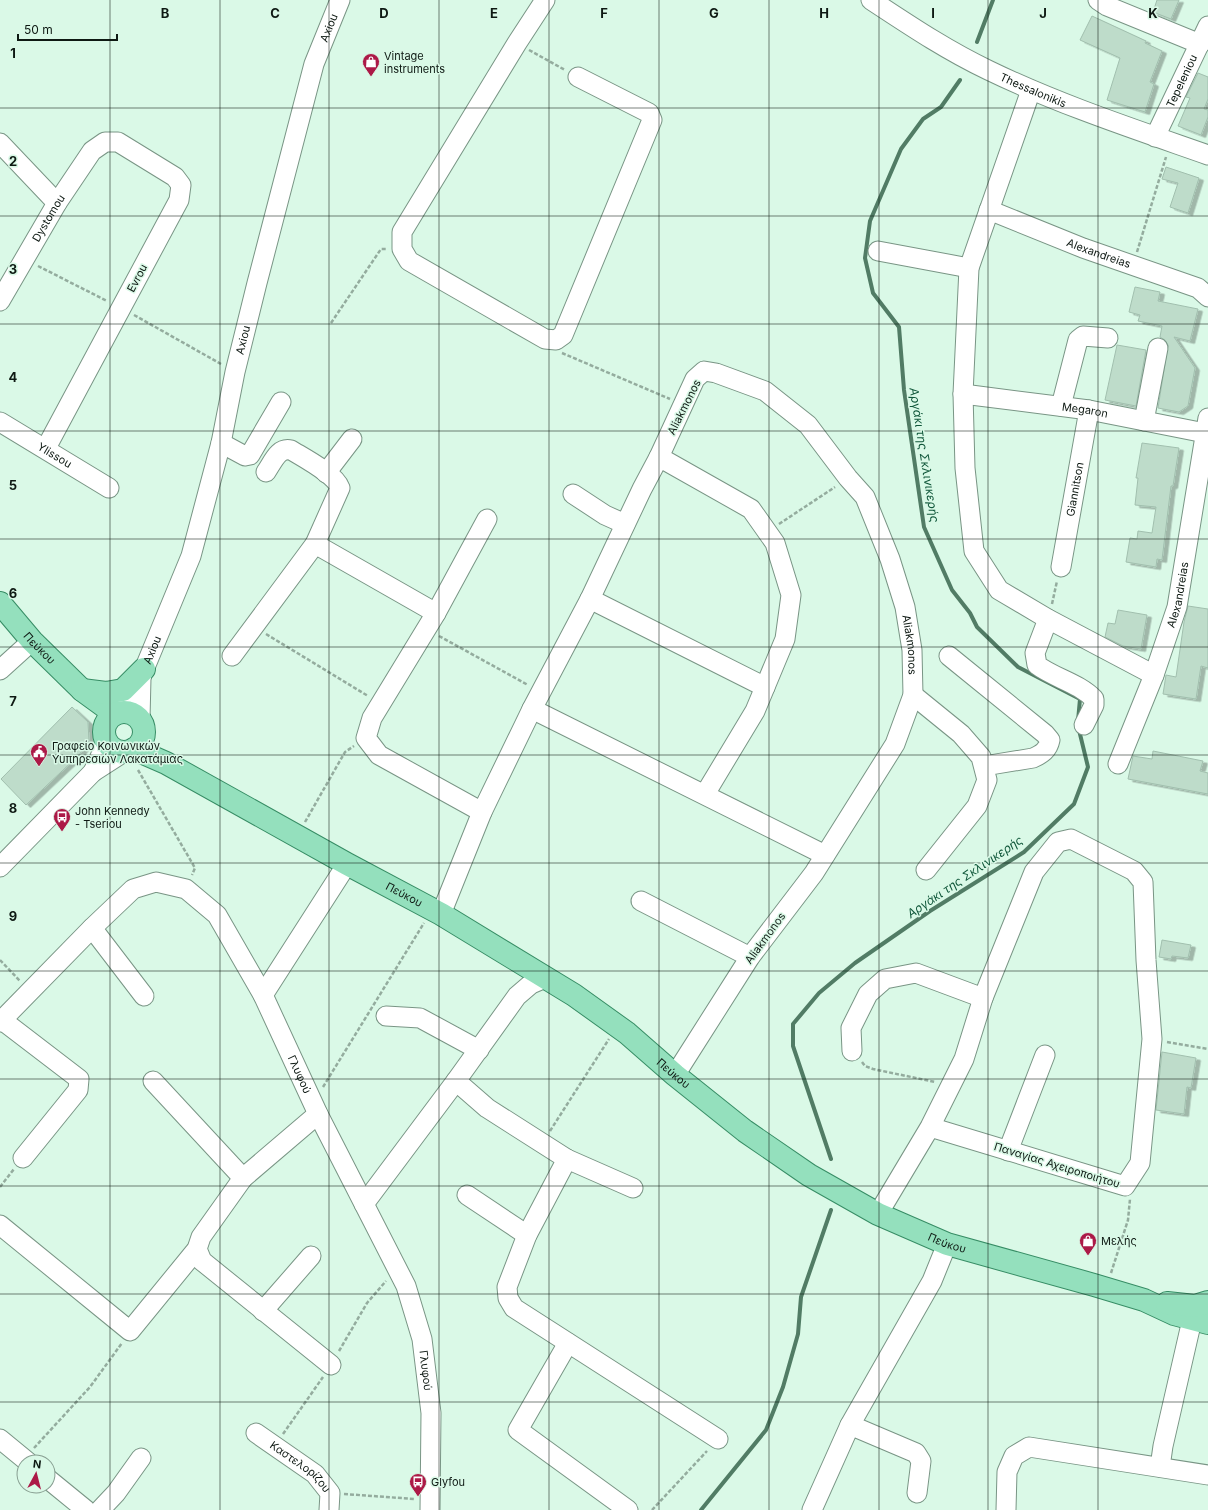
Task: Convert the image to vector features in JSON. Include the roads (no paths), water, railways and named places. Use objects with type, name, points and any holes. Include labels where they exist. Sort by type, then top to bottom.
[{"type":"main road","name":"Πεύκου","points":[[0,603],[32,641],[124,733],[166,763],[347,864],[441,914],[545,978],[617,1026],[751,1136],[809,1175],[878,1214],[948,1244],[1144,1300],[1174,1314],[1200,1321]]},
{"type":"main road","points":[[82,691],[106,693],[123,690],[143,673]]},
{"type":"main road","points":[[1144,1300],[1195,1306],[1208,1302]]},
{"type":"street","name":"Axiou","points":[[124,733],[143,673],[191,556],[221,443],[235,372],[314,64],[340,0]]},
{"type":"street","points":[[545,0],[517,42],[402,232],[402,249],[409,261],[544,340],[556,340],[563,334],[652,120],[649,113],[578,77]]},
{"type":"street","name":"Thessalonikis","points":[[871,0],[939,44],[987,70],[1031,90],[1163,140],[1208,155]]},
{"type":"street","points":[[1098,0],[1107,6],[1200,44]]},
{"type":"street","name":"Tepeleniou","points":[[1163,140],[1208,26]]},
{"type":"street","points":[[1031,90],[969,268],[963,394],[965,468],[974,551],[999,590],[1048,619],[1154,676]]},
{"type":"street","name":"Dystomou","points":[[0,301],[57,203],[92,151],[105,142]]},
{"type":"street","name":"Evrou","points":[[46,448],[179,200],[181,186],[175,177],[118,142],[105,142]]},
{"type":"street","points":[[0,144],[57,203]]},
{"type":"street","name":"Alexandreias","points":[[988,210],[1133,266],[1198,288],[1208,297]]},
{"type":"street","points":[[878,251],[969,268]]},
{"type":"street","points":[[1061,406],[1078,340],[1083,336],[1108,338]]},
{"type":"street","points":[[1144,421],[1158,348]]},
{"type":"street","name":"Aliakmonos","points":[[441,914],[482,812],[532,709],[590,599],[695,379],[704,371],[716,372],[765,391],[808,425],[848,478],[865,497],[890,559],[905,607],[912,650],[913,695],[895,744],[814,872],[750,957],[675,1075]]},
{"type":"street","name":"Megaron","points":[[963,394],[1089,410],[1144,421],[1207,425]]},
{"type":"street","points":[[221,443],[245,456],[250,455],[281,402]]},
{"type":"street","name":"Giannitson","points":[[1061,567],[1089,410]]},
{"type":"street","name":"Ylissou","points":[[0,422],[46,448],[109,488]]},
{"type":"street","name":"Alexandreias","points":[[1118,764],[1154,676],[1177,608],[1207,425]]},
{"type":"street","points":[[326,473],[352,439]]},
{"type":"street","points":[[232,656],[315,544],[340,488],[339,484],[326,473],[291,450],[281,450],[266,472]]},
{"type":"street","points":[[659,457],[751,509],[775,543],[791,595],[785,639],[765,687],[755,710],[705,794]]},
{"type":"street","points":[[573,494],[605,515],[625,524]]},
{"type":"street","points":[[482,812],[379,755],[366,738],[372,718],[436,613],[487,519]]},
{"type":"street","points":[[315,544],[436,613]]},
{"type":"street","points":[[590,599],[765,687]]},
{"type":"street","points":[[1048,619],[1036,653],[1037,665],[1046,672],[1088,693],[1094,699],[1094,705],[1084,725]]},
{"type":"street","points":[[0,670],[32,641]]},
{"type":"street","points":[[949,656],[1045,734],[1050,740],[1048,748],[1039,756],[984,766]]},
{"type":"street","points":[[913,695],[961,734],[981,757],[987,780],[977,806],[926,870]]},
{"type":"street","points":[[532,709],[825,855]]},
{"type":"street","points":[[0,867],[93,772],[124,733]]},
{"type":"street","name":"Παναγίας Αχειροποιήτου","points":[[930,1127],[1125,1186],[1140,1163],[1152,1039],[1146,960],[1143,882],[1134,871],[1071,839],[1058,842],[1034,872],[983,998]]},
{"type":"street","points":[[263,995],[347,864]]},
{"type":"street","name":"Γλυφού","points":[[1,1021],[92,928],[133,889],[156,882],[186,888],[217,915],[263,995],[318,1114],[406,1286],[422,1340],[431,1413],[430,1505]]},
{"type":"street","points":[[641,900],[750,957]]},
{"type":"street","points":[[92,928],[144,996]]},
{"type":"street","points":[[517,996],[520,978],[520,964]]},
{"type":"street","points":[[852,1051],[851,1028],[868,994],[885,979],[916,973],[983,998],[964,1059],[930,1127],[878,1214]]},
{"type":"street","points":[[364,1204],[479,1050],[517,996],[531,984],[545,978]]},
{"type":"street","points":[[386,1016],[420,1018],[479,1050]]},
{"type":"street","points":[[1,1021],[79,1079],[78,1090],[23,1158]]},
{"type":"street","points":[[1008,1151],[1045,1055]]},
{"type":"street","points":[[456,1081],[487,1108],[542,1144],[568,1159],[633,1188]]},
{"type":"street","points":[[153,1082],[243,1178]]},
{"type":"street","points":[[0,1225],[130,1331],[197,1249],[201,1237],[243,1178],[318,1114]]},
{"type":"street","points":[[568,1159],[527,1235],[507,1287],[508,1298],[514,1308],[718,1439]]},
{"type":"street","points":[[467,1195],[527,1235]]},
{"type":"street","points":[[812,1510],[850,1425],[932,1282],[948,1244]]},
{"type":"street","points":[[197,1249],[202,1262],[331,1365]]},
{"type":"street","points":[[263,1311],[311,1256]]},
{"type":"street","points":[[1160,1467],[1163,1446],[1200,1321]]},
{"type":"street","points":[[568,1343],[518,1430],[628,1510]]},
{"type":"street","points":[[850,1425],[916,1453],[921,1461],[917,1493]]},
{"type":"street","name":"Καστελορίζου","points":[[256,1433],[315,1474],[329,1502]]},
{"type":"street","points":[[0,1439],[18,1454]]},
{"type":"street","points":[[1006,1510],[1007,1472],[1014,1456],[1029,1447],[1208,1475]]},
{"type":"street","points":[[100,1510],[116,1493],[141,1458]]},
{"type":"street","points":[[56,1485],[86,1510]]},
{"type":"waterway","name":"Αργάκι της Σκλινικερής","points":[[977,42],[993,0]]},
{"type":"waterway","name":"Αργάκι της Σκλινικερής","points":[[960,80],[941,107],[923,119],[901,149],[870,221],[865,258],[873,293],[899,327],[904,390],[924,527],[952,590],[970,613],[977,627],[1018,667],[1080,699],[1078,721]]},
{"type":"waterway","name":"Αργάκι της Σκλινικερής","points":[[831,1159],[793,1046],[793,1024],[819,993],[855,963],[930,911],[1024,852],[1074,804],[1088,767],[1079,730]]},
{"type":"waterway","name":"Αργάκι της Σκλινικερής","points":[[701,1510],[766,1430],[783,1387],[798,1334],[801,1297],[831,1210]]},
{"type":"place","name":"Vintage instruments","points":[[371,77]]},
{"type":"place","name":"Γραφείο Κοινωνικών Υυπηρεσιών Λακατάμιας","points":[[39,767]]},
{"type":"place","name":"John Kennedy - Tseriou","points":[[62,832]]},
{"type":"place","name":"Μελής","points":[[1088,1256]]},
{"type":"place","name":"Glyfou","points":[[418,1497]]}]
